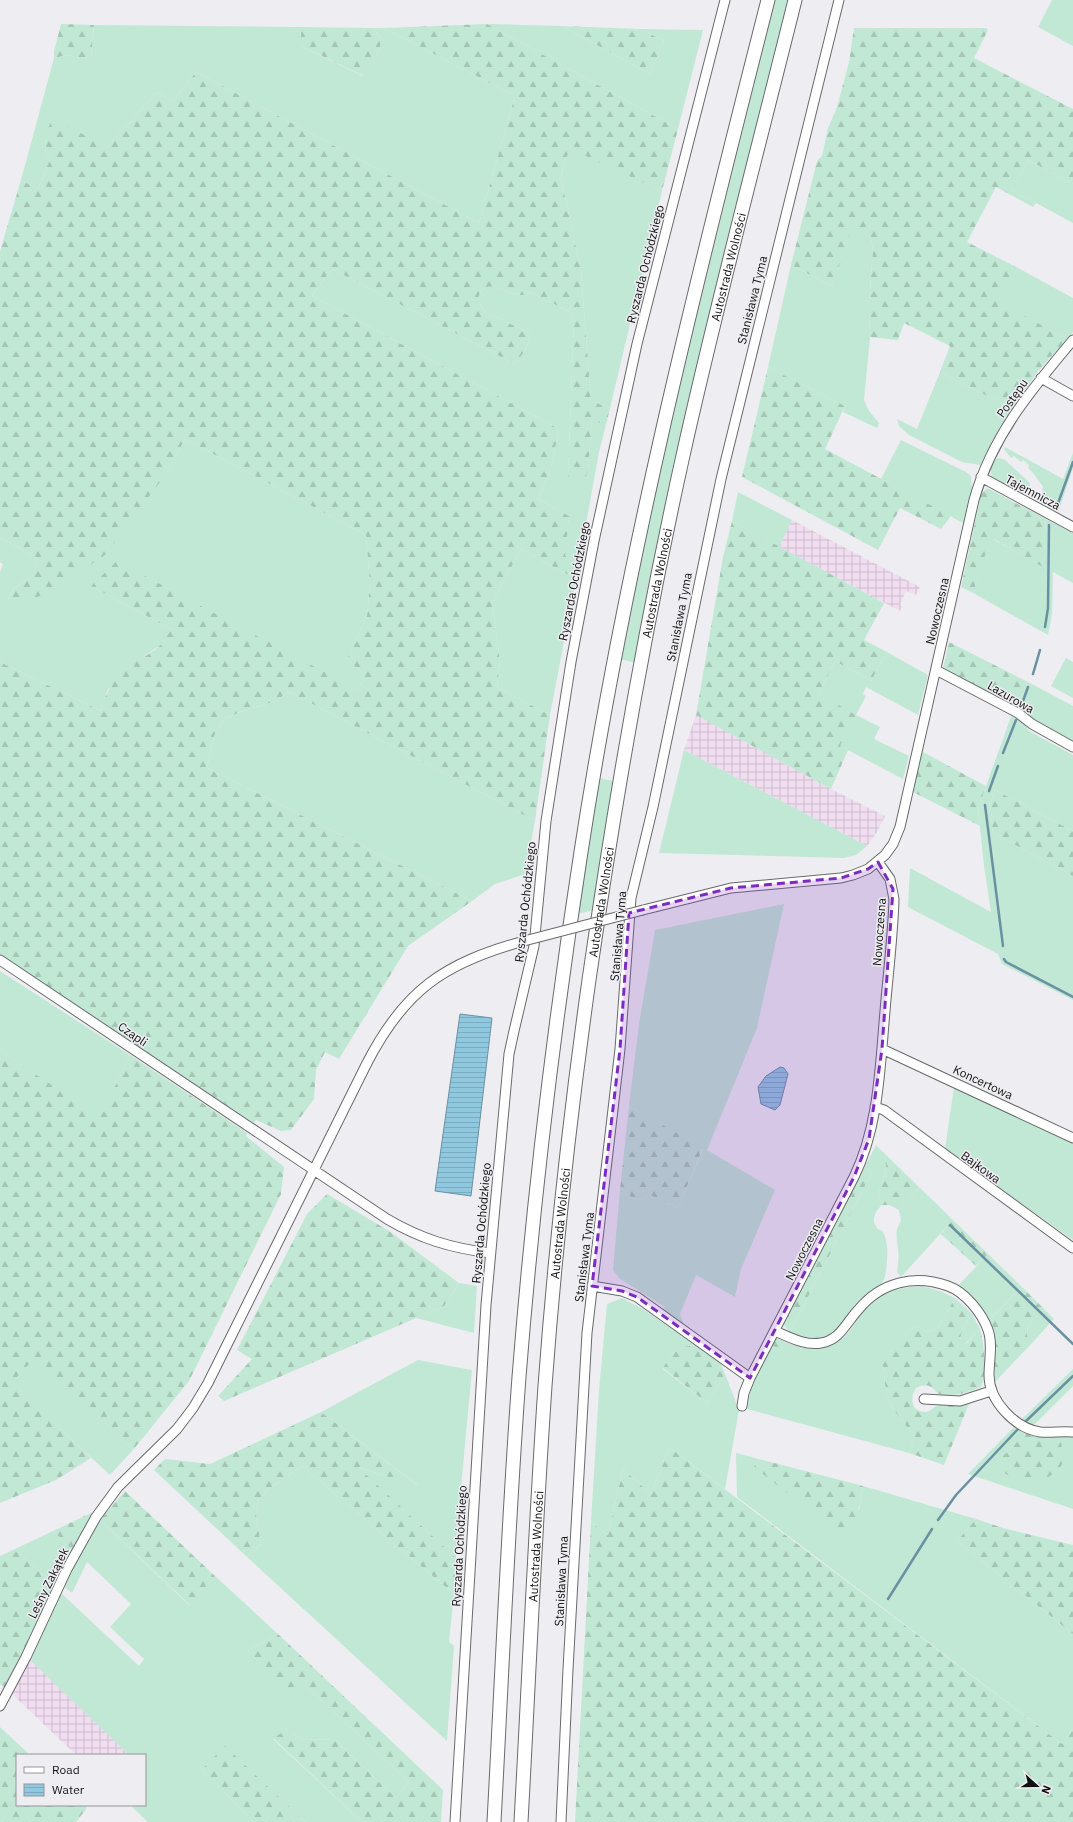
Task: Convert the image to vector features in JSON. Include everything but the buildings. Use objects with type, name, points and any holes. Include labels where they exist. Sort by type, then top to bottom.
[{"type":"highway","points":[[494,1822],[519,1380],[531,1245],[545,1111],[580,856],[611,681],[656,456],[704,252],[768,0]]},
{"type":"highway","name":"Autostrada Wolności","points":[[521,1822],[545,1391],[557,1249],[588,985],[630,723],[682,462],[711,333],[795,0]]},
{"type":"street","name":"Ryszarda Ochódzkiego","points":[[455,1822],[485,1312],[509,1054],[534,946],[545,828],[580,609],[624,398],[725,0]]},
{"type":"street","name":"Stanisława Tyma","points":[[561,1822],[587,1333],[621,1042],[631,898],[653,807],[721,480],[839,0]]},
{"type":"street","name":"Postępu","points":[[981,477],[994,448],[1010,420],[1041,378],[1073,340]]},
{"type":"street","points":[[1041,378],[1073,396]]},
{"type":"street","name":"Tajemnicza","points":[[981,477],[1073,527]]},
{"type":"street","name":"Nowoczesna","points":[[742,1406],[744,1393],[750,1378],[863,1159],[873,1126],[874,1107],[882,1049],[894,899],[890,879],[878,862],[893,844],[900,826],[974,500],[981,477]]},
{"type":"street","name":"Lazurowa","points":[[936,670],[1018,713],[1032,724],[1073,747]]},
{"type":"street","name":"Leśny Zakątek","points":[[0,1706],[26,1657],[82,1541],[96,1517],[127,1478],[177,1428],[193,1408],[208,1384],[377,1042],[391,1021],[410,999],[430,982],[453,967],[477,955],[642,910],[731,888],[841,878],[868,870],[878,862]]},
{"type":"street","name":"Czapli","points":[[0,960],[404,1228],[445,1245],[490,1253]]},
{"type":"street","name":"Koncertowa","points":[[882,1049],[1073,1138]]},
{"type":"street","name":"Bajkowa","points":[[874,1107],[884,1110],[1073,1248]]},
{"type":"street","points":[[775,1331],[806,1343],[821,1343],[834,1339],[842,1331],[858,1309],[880,1290],[890,1285],[906,1281],[933,1282],[956,1290],[978,1312],[988,1330],[990,1341],[989,1377],[991,1391],[1009,1417],[1019,1425],[1039,1432],[1073,1432]]},
{"type":"street","points":[[592,1286],[622,1291],[637,1297],[750,1378]]},
{"type":"street","points":[[924,1399],[960,1401],[991,1391]]},
{"type":"highlighted area","points":[[878,862],[893,889],[882,1049],[869,1139],[854,1177],[750,1378],[637,1297],[622,1291],[592,1286],[620,1049],[629,913],[731,888],[841,878],[868,869]]},
{"type":"shaded area","points":[[792,520],[920,587],[916,595],[906,591],[900,605],[902,606],[900,611],[779,547]]},
{"type":"shaded area","points":[[696,715],[831,789],[885,816],[877,832],[867,846],[684,750]]},
{"type":"shaded area","points":[[29,1659],[127,1753],[75,1754],[12,1694]]},
{"type":"green space","points":[[774,0],[790,0],[635,663],[620,659],[649,514],[703,284]]},
{"type":"green space","points":[[1052,0],[1073,0],[1073,46],[1038,27]]},
{"type":"green space","points":[[61,24],[94,25],[91,57],[80,58],[67,55],[54,58],[54,51]]},
{"type":"green space","points":[[487,24],[562,26],[650,74],[664,41],[640,29],[703,30],[678,129]]},
{"type":"green space","points":[[487,24],[678,129],[662,191],[579,153],[569,153],[564,161],[561,178],[581,271],[591,401],[610,408],[606,425],[592,420],[588,471],[586,476],[581,480],[568,476],[574,314],[530,292],[522,295],[496,287],[490,286],[485,288],[481,292],[478,300],[485,312],[530,333],[527,346],[515,364],[332,269],[312,296],[559,429],[551,468],[538,499],[569,516],[565,556],[579,563],[576,579],[521,549],[492,603],[500,661],[497,687],[550,715],[535,821],[290,692],[270,703],[245,710],[224,719],[214,736],[207,768],[472,901],[408,946],[339,1059],[325,1052],[316,1070],[314,1099],[291,1130],[281,1131],[256,1120],[254,1123],[0,956],[0,662],[101,711],[108,692],[119,675],[160,645],[171,629],[91,586],[117,561],[358,690],[362,682],[363,674],[347,659],[367,616],[370,583],[366,535],[185,439],[166,474],[105,555],[54,590],[25,602],[9,600],[13,589],[34,574],[38,558],[0,538],[0,251],[21,180],[38,189],[51,157],[45,155],[46,135],[52,118],[107,147],[157,92],[173,101],[196,72],[479,223],[515,96],[384,28]]},
{"type":"green space","points":[[94,25],[301,27],[301,46],[363,76],[380,50],[381,38],[373,28],[384,28],[515,96],[479,223],[196,72],[173,101],[157,92],[107,147],[46,135],[45,155],[51,157],[38,189],[21,180],[54,58],[67,55],[80,58],[91,57]]},
{"type":"green space","points":[[562,26],[640,29],[664,41],[650,74]]},
{"type":"green space","points":[[301,27],[373,28],[381,38],[380,50],[364,76],[301,46]]},
{"type":"green space","points":[[854,28],[986,28],[988,30],[974,58],[1073,109],[1073,184],[1028,160],[1012,190],[1036,203],[1033,207],[996,187],[967,242],[1018,268],[999,302],[1067,339],[1039,370],[1016,403],[989,397],[940,372],[950,346],[904,323],[898,340],[870,337],[869,305],[873,250],[871,239],[866,233],[853,226],[832,286],[791,265],[817,161],[822,156],[828,128],[837,107],[849,62]]},
{"type":"green space","points":[[569,153],[579,153],[592,158],[662,191],[610,408],[591,401],[581,271],[561,178],[564,161]]},
{"type":"green space","points":[[1028,160],[1073,184],[1073,223],[1012,190]]},
{"type":"green space","points":[[853,225],[866,233],[871,239],[873,250],[869,305],[870,337],[864,400],[869,411],[879,423],[877,428],[843,412],[845,406],[768,367],[791,265],[832,286]]},
{"type":"green space","points":[[1018,268],[1073,298],[1073,332],[1067,339],[998,302]]},
{"type":"green space","points":[[332,269],[515,364],[527,346],[530,333],[485,312],[478,300],[481,292],[485,288],[490,286],[496,287],[522,295],[530,292],[574,314],[568,476],[586,476],[588,471],[592,419],[606,425],[599,452],[579,563],[564,556],[569,516],[538,499],[551,468],[559,429],[312,296]]},
{"type":"green space","points":[[768,367],[845,406],[825,449],[951,516],[941,529],[900,508],[878,550],[742,477]]},
{"type":"green space","points":[[940,372],[989,397],[1016,403],[980,465],[962,462],[909,435],[899,426],[897,419],[917,429]]},
{"type":"green space","points":[[185,439],[366,535],[370,583],[367,616],[347,659],[363,674],[362,682],[358,690],[91,586],[171,629],[165,641],[134,664],[108,689],[101,711],[0,662],[0,572],[3,564],[0,562],[0,538],[38,558],[34,574],[13,589],[9,599],[166,474]]},
{"type":"green space","points":[[901,440],[966,472],[971,476],[972,489],[965,524],[881,479]]},
{"type":"green space","points":[[1005,447],[1063,479],[1073,453],[1073,468],[1058,513],[1039,501],[1043,486],[1028,468],[1029,465],[1023,460],[1021,462],[1014,456],[1011,458],[1004,449]]},
{"type":"green space","points":[[1000,458],[1005,460],[1030,483],[1029,489],[1024,494],[991,478],[991,466],[995,459]]},
{"type":"green space","points":[[987,488],[1046,519],[1043,567],[994,539],[990,539],[973,593],[961,587],[981,495]]},
{"type":"green space","points":[[738,492],[792,520],[779,547],[732,521]]},
{"type":"green space","points":[[1046,519],[1073,533],[1073,583],[1053,572],[1052,614],[1048,635],[973,593],[989,539],[993,539],[1043,566]]},
{"type":"green space","points":[[732,521],[884,603],[864,640],[887,652],[871,681],[835,661],[819,694],[856,715],[840,746],[848,750],[831,789],[696,715],[723,557]]},
{"type":"green space","points":[[521,549],[576,579],[550,715],[497,687],[500,661],[492,603]]},
{"type":"green space","points":[[949,642],[1028,682],[1017,707],[943,668]]},
{"type":"green space","points":[[887,652],[928,675],[918,715],[866,687],[863,694],[866,696],[856,715],[880,727],[874,739],[909,756],[903,779],[840,746],[819,694],[835,661],[871,681]]},
{"type":"green space","points":[[1066,658],[1073,662],[1073,698],[1051,686]]},
{"type":"green space","points":[[1028,682],[1073,706],[1073,742],[1031,719],[1017,707]]},
{"type":"green space","points":[[290,692],[535,821],[525,874],[495,884],[472,901],[207,768],[214,736],[224,719],[245,710],[270,703]]},
{"type":"green space","points":[[1012,714],[1021,719],[1029,731],[1073,755],[1073,831],[995,790],[990,803],[993,833],[1073,876],[1073,1000],[1002,964],[998,954],[908,907],[910,868],[991,912],[984,866],[978,808]]},
{"type":"green space","points":[[684,750],[867,846],[856,855],[844,858],[659,853]]},
{"type":"green space","points":[[921,751],[986,786],[978,808],[980,826],[911,791]]},
{"type":"green space","points":[[599,778],[614,781],[594,910],[578,914]]},
{"type":"green space","points":[[995,790],[1073,831],[1073,876],[993,833],[990,803]]},
{"type":"green space","points":[[784,904],[757,1028],[707,1150],[775,1190],[741,1269],[735,1297],[696,1275],[680,1314],[684,1325],[661,1310],[665,1307],[620,1279],[613,1270],[620,1190],[638,1201],[650,1195],[678,1208],[703,1149],[629,1106],[639,1024],[655,930]]},
{"type":"green space","points":[[0,971],[130,1055],[100,1119],[0,1050]]},
{"type":"green space","points":[[0,1050],[100,1118],[130,1055],[247,1133],[246,1136],[284,1167],[281,1194],[189,1381],[133,1450],[36,1357],[11,1383],[91,1458],[56,1480],[0,1503]]},
{"type":"green space","points":[[954,1087],[1073,1144],[1073,1240],[945,1149]]},
{"type":"green space","points":[[629,1106],[703,1148],[678,1208],[650,1195],[638,1201],[620,1190]]},
{"type":"green space","points":[[876,1145],[885,1154],[886,1170],[878,1194],[882,1205],[874,1216],[874,1223],[878,1229],[883,1232],[887,1245],[886,1268],[883,1281],[857,1302],[837,1329],[831,1333],[818,1338],[811,1338],[790,1332],[870,1176],[871,1171],[865,1166]]},
{"type":"green space","points":[[885,1154],[920,1188],[899,1210],[889,1205],[882,1205],[878,1194],[886,1170]]},
{"type":"green space","points":[[865,1166],[871,1171],[870,1176],[790,1332],[783,1324]]},
{"type":"green space","points":[[920,1188],[953,1220],[901,1277],[897,1272],[897,1231],[901,1221],[899,1210]]},
{"type":"green space","points":[[327,1194],[389,1231],[459,1283],[444,1306],[224,1401],[218,1396],[252,1359],[237,1350],[307,1214]]},
{"type":"green space","points":[[953,1220],[988,1254],[976,1266],[941,1234]]},
{"type":"green space","points":[[988,1254],[1022,1287],[988,1321],[957,1287]]},
{"type":"green space","points":[[459,1283],[477,1286],[474,1333],[416,1318],[444,1306]]},
{"type":"green space","points":[[921,1286],[940,1291],[955,1298],[938,1328],[928,1332],[916,1326],[904,1334],[883,1365],[886,1394],[893,1409],[915,1437],[909,1453],[747,1409],[752,1383],[772,1345],[781,1351],[786,1342],[795,1346],[813,1349],[821,1349],[829,1346],[844,1337],[864,1310],[874,1300],[896,1290]]},
{"type":"green space","points":[[1022,1287],[1044,1309],[1028,1327],[1027,1336],[1034,1341],[995,1382],[994,1350],[988,1321]]},
{"type":"green space","points":[[622,1298],[643,1309],[695,1345],[684,1347],[672,1355],[663,1369],[707,1403],[725,1374],[739,1410],[725,1489],[669,1447],[651,1494],[623,1469],[608,1535],[591,1522],[599,1390],[607,1304]]},
{"type":"green space","points":[[955,1298],[972,1314],[963,1327],[960,1339],[966,1344],[980,1329],[984,1358],[984,1374],[981,1387],[965,1393],[950,1395],[938,1394],[931,1387],[925,1385],[916,1388],[912,1400],[915,1407],[921,1412],[931,1410],[938,1405],[958,1406],[969,1404],[944,1465],[909,1453],[915,1437],[893,1409],[886,1394],[883,1365],[888,1354],[904,1334],[916,1326],[928,1332],[938,1328]]},
{"type":"green space","points":[[1044,1309],[1054,1319],[1034,1341],[1027,1336],[1028,1327]]},
{"type":"green space","points":[[972,1314],[980,1329],[965,1344],[960,1339],[963,1327]]},
{"type":"green space","points":[[776,1338],[786,1342],[781,1351],[772,1345]]},
{"type":"green space","points":[[695,1345],[720,1361],[725,1374],[707,1403],[663,1368],[669,1358],[679,1349]]},
{"type":"green space","points":[[36,1356],[133,1450],[110,1475],[10,1383]]},
{"type":"green space","points":[[418,1360],[472,1370],[458,1519],[456,1558],[357,1467],[419,1486],[321,1412]]},
{"type":"green space","points":[[1073,1369],[1073,1386],[1034,1425],[1021,1420]]},
{"type":"green space","points":[[321,1412],[420,1487],[358,1467],[456,1558],[454,1594],[302,1466],[270,1488],[258,1500],[256,1517],[261,1544],[247,1557],[154,1470],[165,1459],[210,1464]]},
{"type":"green space","points":[[1014,1427],[1026,1433],[996,1463],[1059,1436],[1073,1435],[1073,1509],[968,1474]]},
{"type":"green space","points":[[1026,1433],[1042,1437],[1059,1436],[1065,1458],[1059,1470],[1044,1480],[1011,1477],[1003,1472],[996,1463]]},
{"type":"green space","points":[[669,1447],[1062,1744],[1073,1729],[1073,1822],[575,1822],[591,1522],[608,1535],[623,1469],[651,1494]]},
{"type":"green space","points":[[736,1453],[759,1459],[754,1467],[859,1510],[863,1486],[976,1519],[957,1541],[1073,1634],[1073,1729],[1062,1744],[737,1497]]},
{"type":"green space","points":[[759,1459],[863,1486],[859,1508],[851,1523],[839,1534],[754,1467]]},
{"type":"green space","points":[[302,1466],[454,1594],[449,1642],[454,1646],[447,1741],[247,1557],[261,1544],[256,1517],[258,1500],[270,1488]]},
{"type":"green space","points":[[125,1491],[215,1576],[190,1605],[100,1520]]},
{"type":"green space","points":[[91,1513],[94,1515],[73,1551],[53,1531]]},
{"type":"green space","points":[[976,1519],[1003,1528],[1073,1545],[1073,1634],[957,1541]]},
{"type":"green space","points":[[100,1520],[189,1605],[215,1576],[278,1634],[248,1650],[239,1650],[305,1685],[409,1782],[396,1798],[334,1739],[302,1740],[291,1732],[273,1739],[362,1822],[305,1822],[225,1747],[201,1770],[255,1822],[148,1822],[131,1806],[146,1806],[146,1754],[126,1754],[127,1753],[29,1659],[60,1592],[139,1666],[144,1659],[110,1627],[131,1604],[87,1562],[72,1593],[63,1586]]},
{"type":"green space","points":[[53,1531],[73,1551],[56,1587],[15,1549]]},
{"type":"green space","points":[[15,1549],[56,1587],[33,1637],[5,1688],[0,1684],[0,1556]]},
{"type":"green space","points":[[278,1634],[443,1790],[441,1822],[362,1822],[273,1738],[285,1731],[291,1732],[302,1740],[334,1739],[396,1798],[409,1782],[305,1685],[283,1692],[239,1650],[248,1650]]},
{"type":"green space","points":[[0,1727],[29,1754],[16,1754],[16,1806],[85,1806],[87,1808],[76,1822],[0,1822]]},
{"type":"green space","points":[[225,1746],[305,1822],[255,1822],[201,1770]]},
{"type":"water","points":[[460,1014],[492,1018],[471,1196],[435,1191]]},
{"type":"water","points":[[780,1067],[784,1068],[788,1074],[780,1105],[775,1110],[761,1104],[758,1087],[766,1076]]},
{"type":"waterway","points":[[1057,506],[1073,462]]},
{"type":"waterway","points":[[1045,627],[1048,608],[1049,525]]},
{"type":"waterway","points":[[1033,674],[1040,650]]},
{"type":"waterway","points":[[1022,704],[1028,687]]},
{"type":"waterway","points":[[1003,753],[1016,720]]},
{"type":"waterway","points":[[989,791],[998,766]]},
{"type":"waterway","points":[[985,805],[1003,946]]},
{"type":"waterway","points":[[1004,959],[1006,962],[1073,997]]},
{"type":"waterway","points":[[950,1225],[1073,1344]]},
{"type":"waterway","points":[[1024,1423],[1073,1376]]},
{"type":"waterway","points":[[938,1520],[956,1495],[1018,1429]]},
{"type":"waterway","points":[[888,1599],[932,1529]]}]
